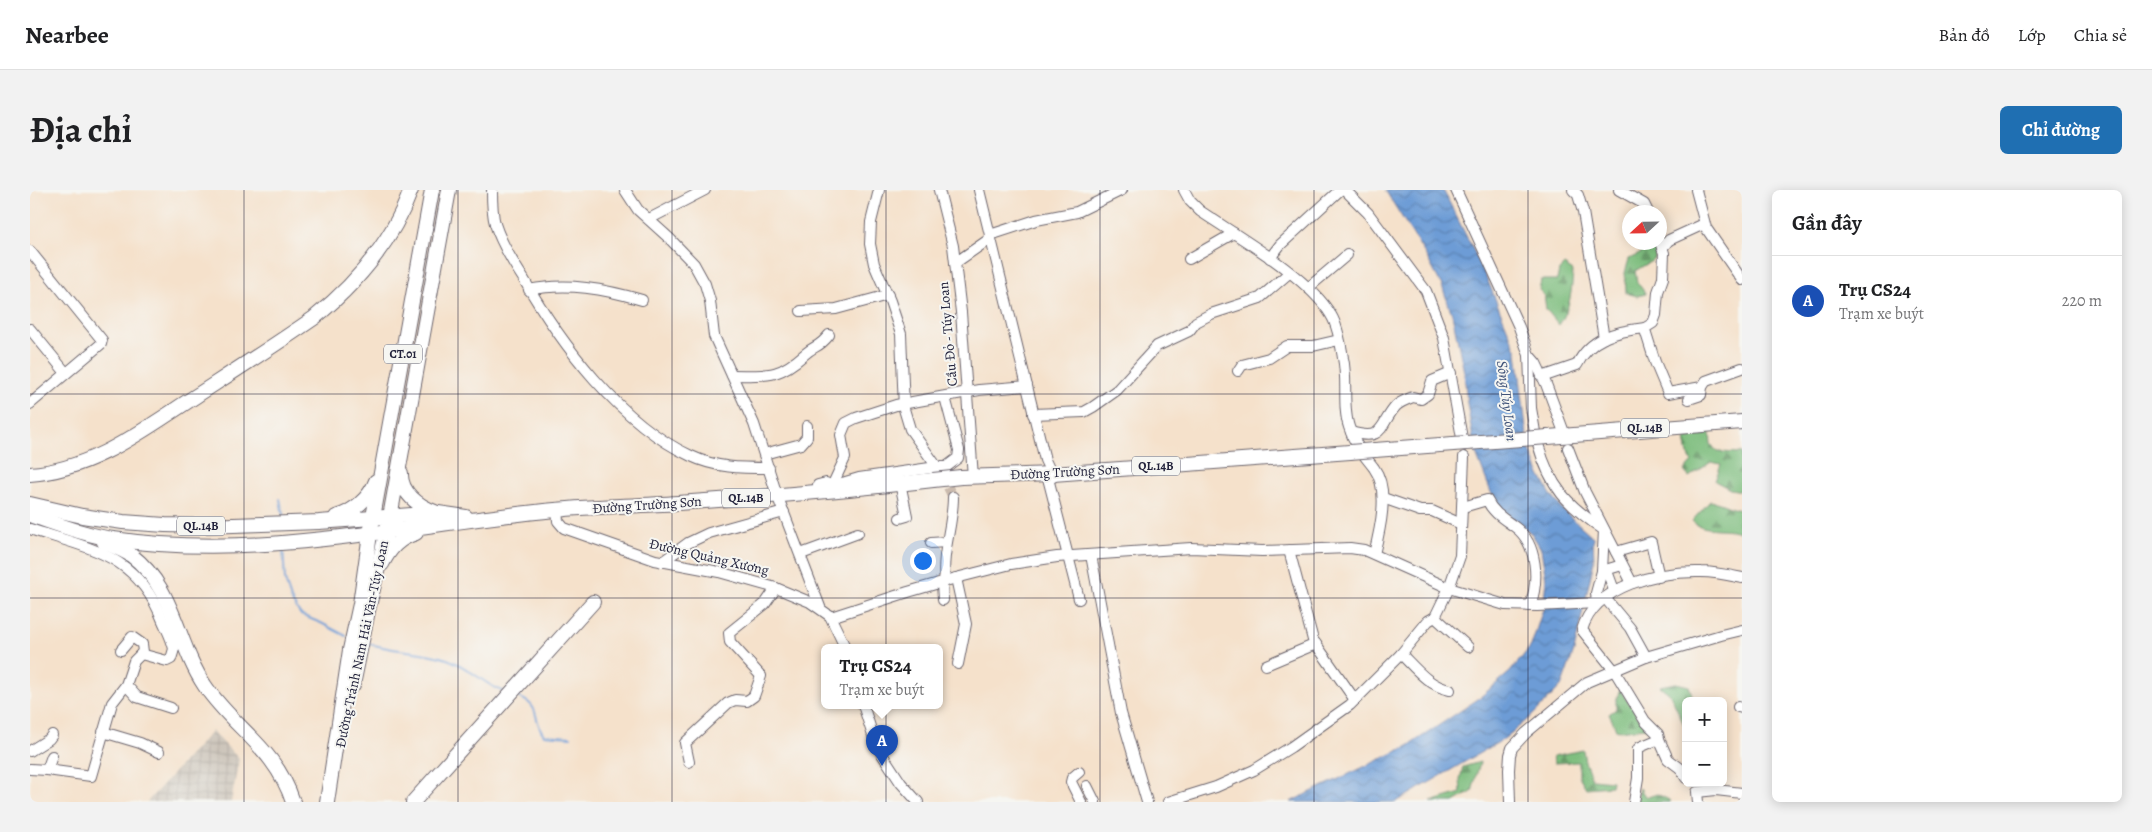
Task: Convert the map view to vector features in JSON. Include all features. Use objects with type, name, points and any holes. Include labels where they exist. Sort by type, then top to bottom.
[{"type":"highway","points":[[30,474],[68,466],[98,456],[132,438],[314,318],[339,297],[361,274],[396,223],[411,190]]},
{"type":"highway","name":"CT.01","points":[[373,518],[432,190]]},
{"type":"highway","name":"CT.01","points":[[390,517],[449,190]]},
{"type":"highway","name":"Đường Trường Sơn","points":[[30,504],[82,516],[165,525],[205,526],[390,517],[478,518],[557,510],[818,493],[900,483],[935,474],[967,477],[1053,474],[1375,450],[1458,441],[1540,437],[1566,442],[1742,422]]},
{"type":"highway","points":[[301,522],[326,519],[344,514],[366,497],[374,488],[389,432]]},
{"type":"highway","points":[[369,606],[387,553],[406,536],[438,519],[413,500],[403,487],[401,477],[405,435]]},
{"type":"highway","points":[[30,515],[104,542],[130,554],[142,565],[164,593],[204,684],[215,699],[263,748],[279,768],[294,802]]},
{"type":"highway","name":"Đường Trường Sơn","points":[[30,515],[75,530],[113,539],[167,544],[238,544],[301,541],[385,532],[438,519]]},
{"type":"highway","name":"Đường Tránh Nam Hải Vân-Túy Loan","points":[[360,630],[369,606],[390,517]]},
{"type":"highway","name":"Đường Tránh Nam Hải Vân-Túy Loan","points":[[327,802],[333,771],[339,755],[360,630],[373,518]]},
{"type":"highway","points":[[413,802],[494,710],[592,604]]},
{"type":"street","points":[[492,190],[492,210],[498,233],[507,251],[561,337],[602,386],[655,435],[684,453],[707,463],[737,468],[769,468]]},
{"type":"street","points":[[625,190],[632,202],[690,260],[705,284],[710,301],[714,336],[764,454],[820,607]]},
{"type":"street","points":[[649,220],[705,190]]},
{"type":"street","points":[[879,190],[871,222],[870,244],[874,264],[888,294],[901,334],[903,404],[910,429],[935,474]]},
{"type":"street","name":"Cầu Đỏ - Túy Loan","points":[[939,190],[955,263],[961,312],[967,394],[967,477]]},
{"type":"street","points":[[979,190],[1033,414],[1045,460],[1053,474],[1053,477],[1048,480],[1079,599]]},
{"type":"street","points":[[955,263],[990,237],[1036,220],[1077,212],[1122,190]]},
{"type":"street","points":[[1184,190],[1190,202],[1200,211],[1270,258],[1308,288],[1331,315],[1344,360],[1348,426],[1364,458],[1375,469],[1382,486],[1383,498],[1374,554]]},
{"type":"street","points":[[1270,258],[1280,245],[1340,190]]},
{"type":"street","points":[[1345,190],[1368,213],[1426,291],[1444,338],[1451,373],[1458,441]]},
{"type":"street","points":[[1456,190],[1519,327],[1529,355],[1531,408],[1554,483],[1568,502],[1604,530]]},
{"type":"street","points":[[1573,190],[1578,195],[1583,212],[1604,338]]},
{"type":"street","points":[[1618,190],[1644,205]]},
{"type":"street","points":[[1696,190],[1704,224],[1742,280]]},
{"type":"street","points":[[1667,241],[1704,224]]},
{"type":"street","points":[[1189,259],[1234,233]]},
{"type":"street","points":[[1542,377],[1577,365],[1586,349],[1604,338],[1645,328],[1653,322],[1656,316],[1656,301],[1663,278],[1664,259],[1662,250]]},
{"type":"street","points":[[30,251],[102,340],[101,344],[30,404]]},
{"type":"street","points":[[1308,288],[1347,255]]},
{"type":"street","points":[[1033,414],[1084,412],[1117,390],[1157,346],[1189,331],[1196,322],[1211,314],[1260,298],[1289,273]]},
{"type":"street","points":[[530,290],[546,286],[568,286],[599,290],[642,300]]},
{"type":"street","points":[[801,311],[836,309],[888,294]]},
{"type":"street","points":[[1645,328],[1655,362],[1668,393],[1702,387]]},
{"type":"street","points":[[30,329],[66,373]]},
{"type":"street","points":[[732,375],[771,375],[795,364],[806,353],[822,344],[829,334]]},
{"type":"street","points":[[1238,371],[1242,365],[1269,358],[1287,346],[1313,346],[1339,340]]},
{"type":"street","points":[[1529,355],[1536,363],[1542,377],[1585,492],[1632,583]]},
{"type":"street","points":[[1689,399],[1701,395],[1702,387],[1706,381],[1742,368]]},
{"type":"street","points":[[1351,432],[1361,435],[1372,434],[1383,429],[1396,405],[1413,397],[1421,399],[1428,394],[1432,381],[1451,373]]},
{"type":"street","points":[[832,486],[832,482],[839,474],[845,458],[841,435],[846,423],[856,418],[903,404],[967,394],[979,390],[1027,386]]},
{"type":"street","points":[[818,493],[818,485],[826,483],[832,486],[859,478],[935,474],[958,458],[959,450],[945,397]]},
{"type":"street","points":[[764,454],[776,449],[801,444],[807,437],[807,426]]},
{"type":"street","points":[[1168,802],[1216,786],[1254,770],[1291,747],[1355,700],[1401,654],[1428,621],[1435,617],[1449,588],[1460,556],[1464,456]]},
{"type":"street","points":[[900,483],[907,516],[900,518]]},
{"type":"street","points":[[943,600],[943,569],[953,498]]},
{"type":"street","points":[[1383,498],[1420,511],[1432,512],[1461,524]]},
{"type":"street","points":[[1463,508],[1487,500],[1496,514],[1515,527],[1526,539],[1531,548],[1534,570],[1533,606]]},
{"type":"street","name":"Đường Quảng Xương","points":[[557,510],[558,521],[564,528],[662,562],[719,572],[776,588],[820,607],[831,617],[844,644]]},
{"type":"street","points":[[662,562],[688,543],[708,533],[784,512]]},
{"type":"street","points":[[30,529],[72,542],[104,555],[131,570],[142,582],[156,603],[174,649],[171,659],[167,661],[141,654]]},
{"type":"street","points":[[1604,530],[1604,571],[1596,593],[1630,628],[1646,657]]},
{"type":"street","points":[[801,554],[858,533]]},
{"type":"street","points":[[931,543],[946,542]]},
{"type":"street","points":[[1616,552],[1652,542],[1659,577]]},
{"type":"street","points":[[831,617],[908,592],[1011,564],[1069,557],[1191,548],[1289,550],[1350,548],[1364,550],[1449,588],[1505,606],[1533,606],[1601,600]]},
{"type":"street","points":[[1289,550],[1309,628],[1316,644],[1355,700]]},
{"type":"street","points":[[1091,556],[1121,713],[1147,802]]},
{"type":"street","points":[[1604,571],[1622,565]]},
{"type":"street","points":[[1604,571],[1614,590]]},
{"type":"street","points":[[1682,771],[1668,759],[1658,734],[1645,721],[1614,670],[1582,630],[1584,620],[1601,600],[1614,590],[1632,583],[1698,572],[1742,578]]},
{"type":"street","points":[[956,578],[966,624],[958,664]]},
{"type":"street","points":[[689,762],[686,743],[690,737],[728,703],[735,700],[747,701],[754,696],[761,676],[730,642],[728,633],[765,604],[776,588]]},
{"type":"street","points":[[1435,617],[1468,647]]},
{"type":"street","points":[[1510,802],[1509,770],[1512,748],[1526,733],[1587,682],[1646,657],[1721,634],[1742,630]]},
{"type":"street","points":[[30,769],[91,776],[112,703],[126,685],[134,661],[141,654],[142,644],[132,637],[121,650]]},
{"type":"street","points":[[1266,665],[1316,644]]},
{"type":"street","points":[[1401,654],[1429,681],[1443,689],[1450,690]]},
{"type":"street","points":[[126,685],[137,697],[171,708]]},
{"type":"street","points":[[865,709],[876,745],[901,783],[918,802]]},
{"type":"street","points":[[103,732],[140,743],[159,752]]},
{"type":"street","points":[[30,751],[52,735]]},
{"type":"street","points":[[1634,802],[1638,778],[1638,749],[1640,746],[1659,739]]},
{"type":"street","points":[[47,770],[52,756]]},
{"type":"street","points":[[1079,772],[1072,778],[1071,782],[1081,802]]},
{"type":"street","points":[[1087,786],[1095,802]]},
{"type":"street","points":[[1698,797],[1716,790],[1742,792]]},
{"type":"shaded area","points":[[212,731],[239,759],[231,802],[147,802]]},
{"type":"green space","points":[[1648,250],[1656,250],[1655,259],[1635,271],[1637,282],[1646,294],[1637,296],[1626,293],[1625,273],[1629,259]]},
{"type":"green space","points":[[1564,265],[1573,271],[1573,278],[1568,306],[1559,325],[1546,309],[1544,295],[1539,290],[1541,280],[1557,280],[1559,270]]},
{"type":"green space","points":[[1693,429],[1710,433],[1711,444],[1717,452],[1742,453],[1742,491],[1730,489],[1715,481],[1721,464],[1711,462],[1689,477],[1684,471],[1692,462],[1685,440]]},
{"type":"green space","points":[[1710,501],[1742,510],[1742,533],[1703,527],[1692,521]]},
{"type":"green space","points":[[1676,683],[1689,686],[1693,697],[1682,697],[1682,720],[1670,694],[1660,686]]},
{"type":"green space","points":[[1620,690],[1646,728],[1617,731],[1609,714],[1616,709],[1616,699]]},
{"type":"green space","points":[[1583,750],[1585,762],[1592,779],[1612,781],[1611,786],[1586,788],[1579,776],[1579,762],[1554,763],[1553,756]]},
{"type":"green space","points":[[1480,762],[1472,792],[1454,802],[1431,802],[1461,793],[1460,779],[1463,767]]},
{"type":"green space","points":[[1640,788],[1644,795],[1648,797],[1657,794],[1670,802],[1636,802]]},
{"type":"water","name":"Sông Túy Loan","points":[[1385,190],[1443,190],[1483,269],[1517,352],[1528,445],[1538,471],[1551,495],[1564,511],[1593,537],[1594,561],[1574,651],[1562,685],[1534,714],[1504,739],[1396,802],[1290,802],[1408,746],[1478,699],[1510,672],[1531,646],[1543,609],[1546,580],[1541,549],[1532,534],[1496,505],[1475,451],[1464,372],[1452,314],[1442,286],[1425,254]]},
{"type":"waterway","points":[[280,499],[283,515]]},
{"type":"waterway","points":[[283,549],[285,580],[291,600],[301,615],[346,636]]},
{"type":"waterway","points":[[367,643],[447,659],[504,692]]},
{"type":"waterway","points":[[515,696],[530,703],[544,735],[571,737]]},
{"type":"tunnel","points":[[941,474],[953,497]]},
{"type":"place","name":"Trụ CS24","points":[[882,766]]}]
